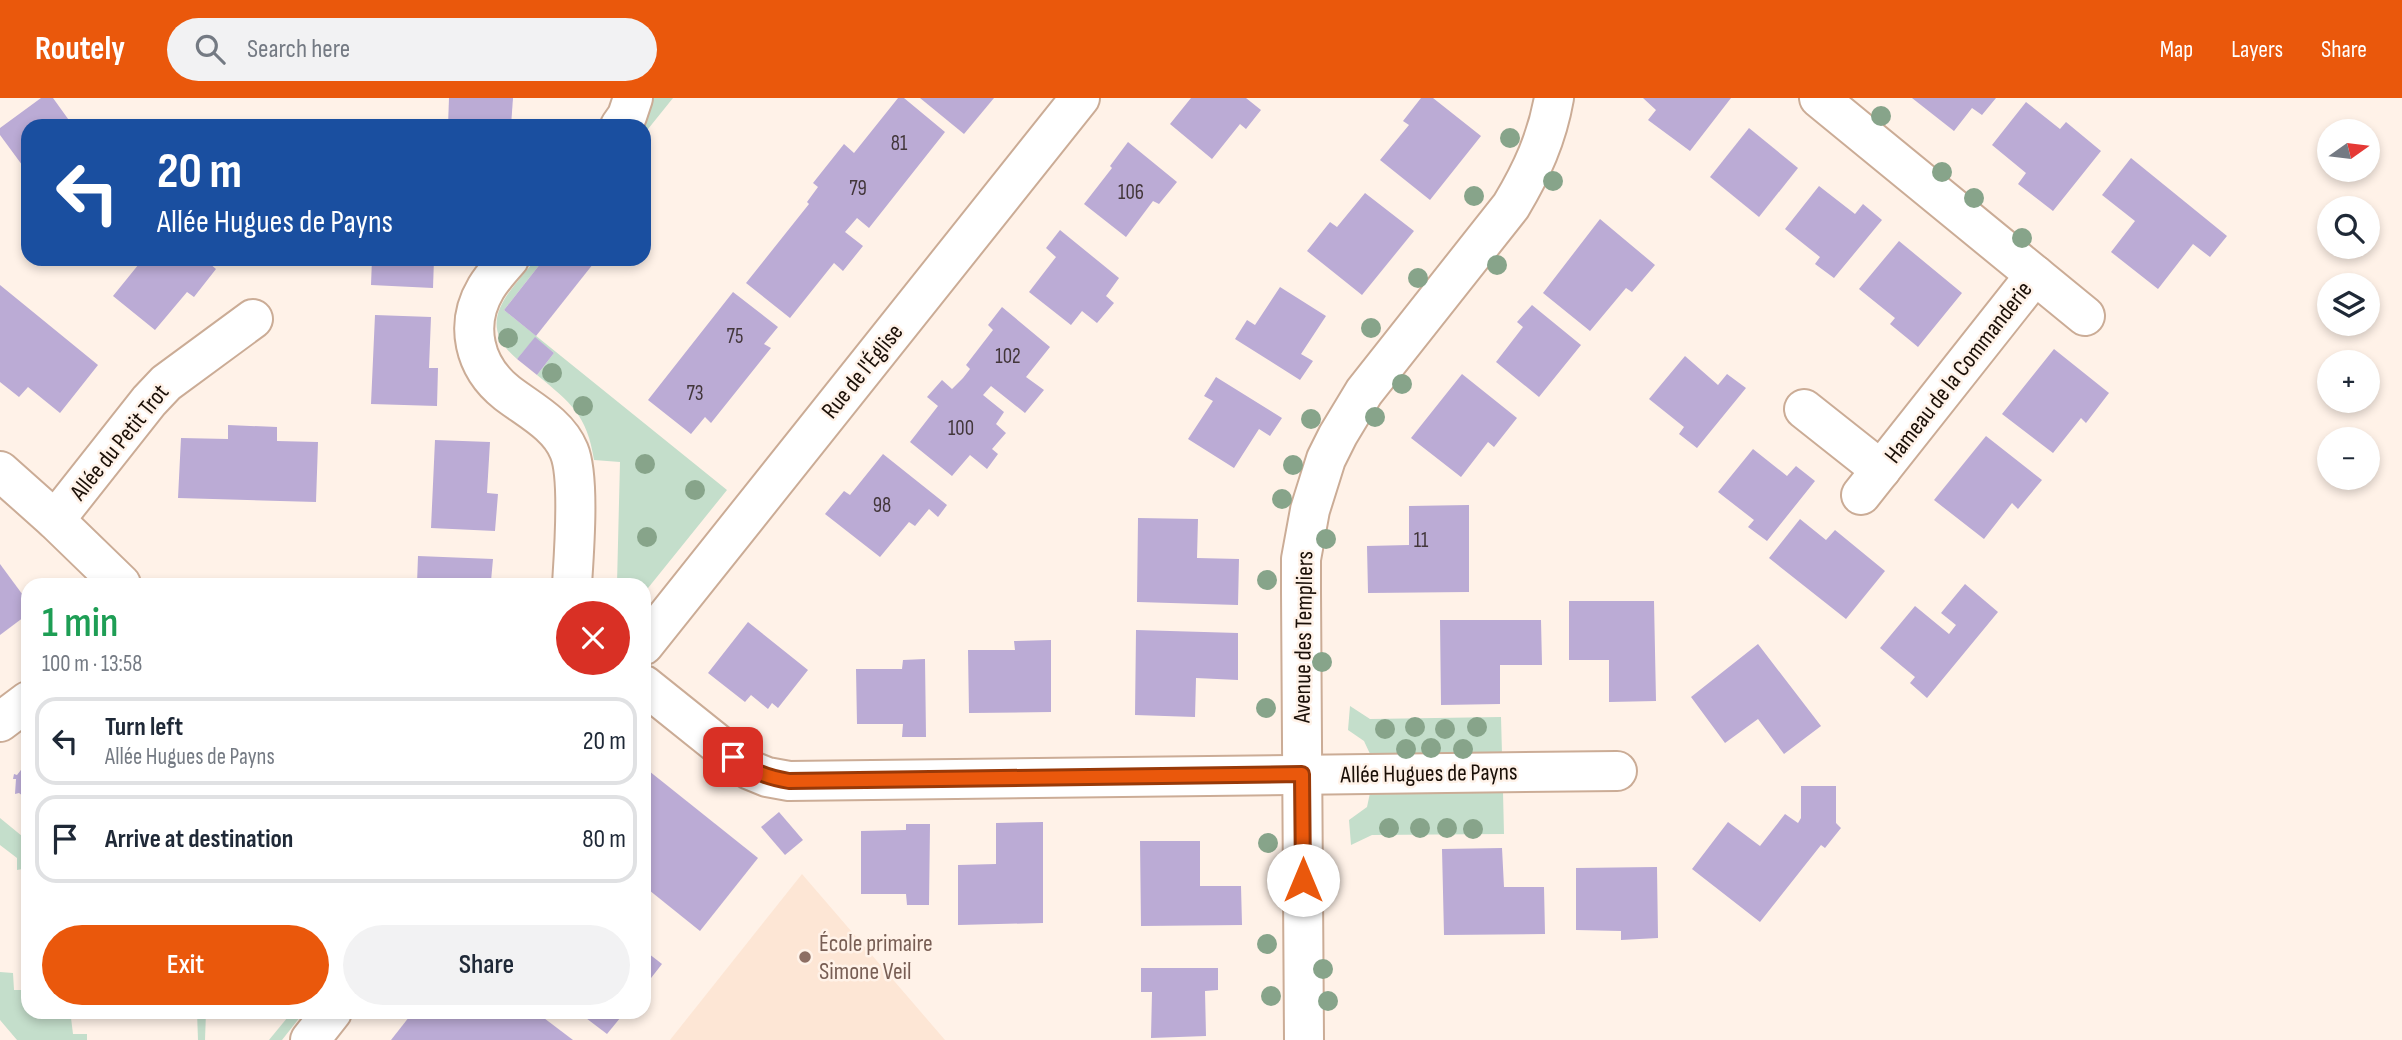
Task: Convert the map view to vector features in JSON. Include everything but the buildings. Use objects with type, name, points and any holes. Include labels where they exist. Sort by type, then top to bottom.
[{"type":"street","points":[[625,119],[633,98]]},
{"type":"street","name":"Rue de l'Église","points":[[651,636],[1080,98]]},
{"type":"street","name":"Avenue des Templiers","points":[[1304,1040],[1301,559],[1310,510],[1326,459],[1364,392],[1511,206],[1525,183],[1544,141],[1554,98]]},
{"type":"street","name":"Hameau de la Commanderie","points":[[1819,98],[2085,316]]},
{"type":"street","points":[[503,266],[487,286],[479,302],[473,333],[481,362],[491,378],[552,426],[569,451],[575,480],[572,578]]},
{"type":"street","name":"Hameau de la Commanderie","points":[[1804,409],[1871,482],[2035,275]]},
{"type":"street","name":"Allée du Petit Trot","points":[[55,520],[166,383],[253,319]]},
{"type":"street","name":"Allée du Petit Trot","points":[[0,471],[115,578]]},
{"type":"street","name":"Allée Hugues de Payns","points":[[651,691],[750,770],[767,777],[789,781],[1617,771]]},
{"type":"street","points":[[0,722],[21,706]]},
{"type":"street","points":[[310,1040],[326,1019]]},
{"type":"shaded area","name":"École primaire Simone Veil","points":[[802,874],[945,1040],[670,1040]]},
{"type":"green space","points":[[653,98],[673,98],[651,125],[651,119],[644,119]]},
{"type":"green space","points":[[530,266],[539,266],[504,310],[727,490],[651,584],[651,578],[617,578],[620,462],[594,460],[587,432],[576,411],[537,375],[554,353],[535,338],[517,359],[504,345],[498,332],[500,308]]},
{"type":"green space","points":[[1350,706],[1370,719],[1501,717],[1502,754],[1371,756],[1364,741],[1348,730]]},
{"type":"green space","points":[[1503,792],[1504,834],[1372,835],[1351,845],[1349,820],[1367,807],[1370,793]]},
{"type":"green space","points":[[0,818],[21,835],[21,869],[17,870],[17,858],[0,845]]},
{"type":"green space","points":[[0,972],[13,973],[14,990],[21,990],[21,1019],[71,1019],[73,1034],[87,1034],[87,1040],[17,1040],[0,1020]]},
{"type":"green space","points":[[197,1019],[206,1019],[205,1040],[198,1040]]},
{"type":"green space","points":[[286,1019],[298,1019],[282,1040],[269,1040]]},
{"type":"place","name":"École primaire Simone Veil","points":[[805,957]]},
{"type":"route","points":[[733,757],[750,770],[767,777],[789,781],[1302,774],[1303,880]]}]
